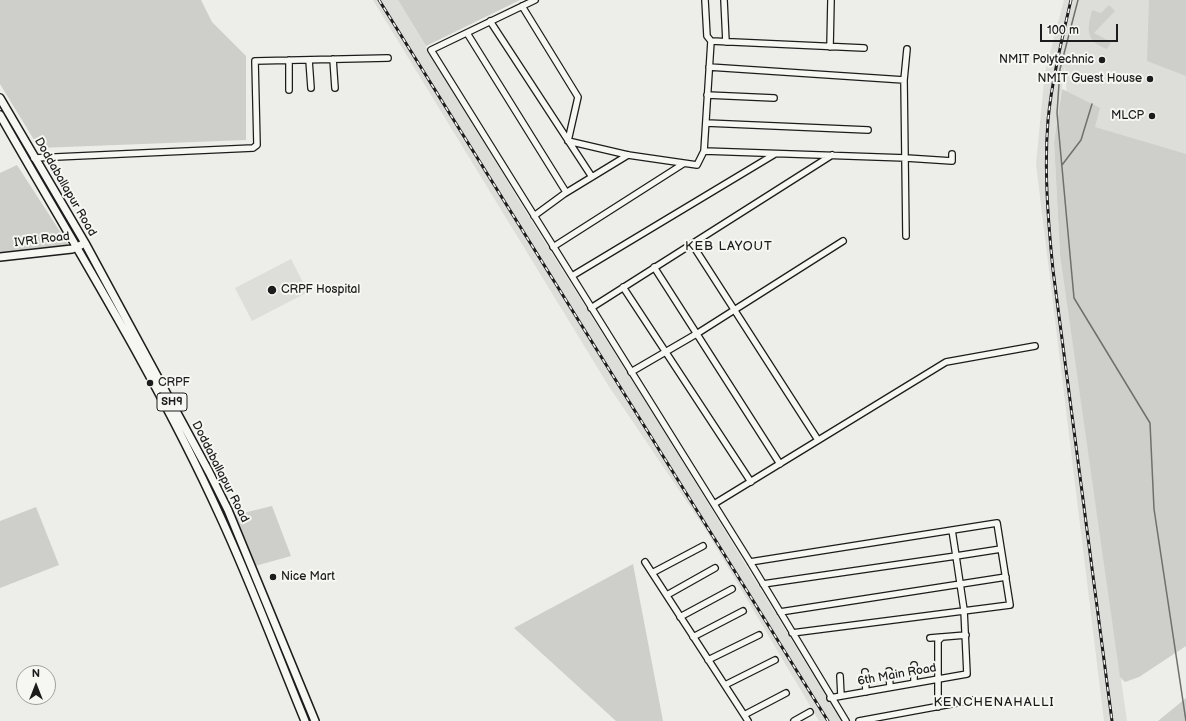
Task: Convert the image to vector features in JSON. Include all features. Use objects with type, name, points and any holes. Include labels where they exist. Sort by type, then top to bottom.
[{"type":"main road","name":"Doddaballapur Road","points":[[0,98],[85,243],[228,510],[315,721]]},
{"type":"main road","name":"Doddaballapur Road","points":[[0,115],[78,247],[160,396],[220,516],[305,721]]},
{"type":"main road","name":"IVRI Road","points":[[0,256],[78,247],[85,243]]},
{"type":"street","points":[[535,0],[431,50],[750,562],[830,698],[846,721]]},
{"type":"street","points":[[568,141],[628,155],[697,165],[704,151],[711,42],[707,36],[705,0]]},
{"type":"street","points":[[724,0],[726,42]]},
{"type":"street","points":[[830,47],[832,0]]},
{"type":"street","points":[[522,6],[578,97],[568,141]]},
{"type":"street","points":[[490,22],[592,177]]},
{"type":"street","points":[[467,33],[566,192]]},
{"type":"street","points":[[711,42],[864,48]]},
{"type":"street","points":[[906,49],[904,80],[906,236]]},
{"type":"street","points":[[34,158],[256,147],[255,61],[388,58]]},
{"type":"street","points":[[333,59],[334,88]]},
{"type":"street","points":[[289,60],[289,90]]},
{"type":"street","points":[[309,60],[311,88]]},
{"type":"street","points":[[709,67],[904,80]]},
{"type":"street","points":[[707,95],[774,98]]},
{"type":"street","points":[[706,123],[868,130]]},
{"type":"street","points":[[704,151],[952,161],[952,154]]},
{"type":"street","points":[[572,276],[776,153]]},
{"type":"street","points":[[534,216],[566,192],[628,155]]},
{"type":"street","points":[[591,308],[832,155]]},
{"type":"street","points":[[553,247],[683,164]]},
{"type":"street","points":[[631,372],[698,334],[843,241]]},
{"type":"street","points":[[692,244],[818,440]]},
{"type":"street","points":[[654,267],[780,464]]},
{"type":"street","points":[[623,287],[751,482]]},
{"type":"street","points":[[714,504],[946,362],[1034,346]]},
{"type":"street","points":[[750,562],[997,522],[1010,605],[792,634]]},
{"type":"street","points":[[930,638],[966,634],[964,610],[952,530]]},
{"type":"street","points":[[652,573],[703,546]]},
{"type":"street","points":[[763,584],[1001,549]]},
{"type":"street","points":[[645,562],[748,721]]},
{"type":"street","points":[[667,596],[715,568]]},
{"type":"street","points":[[780,612],[1006,577]]},
{"type":"street","points":[[680,617],[732,589]]},
{"type":"street","points":[[693,637],[743,611]]},
{"type":"street","name":"6th Main Road","points":[[830,698],[967,674],[966,634]]},
{"type":"street","points":[[708,660],[759,635]]},
{"type":"street","points":[[938,707],[938,641],[942,637]]},
{"type":"street","points":[[725,685],[776,660]]},
{"type":"street","points":[[914,666],[914,683]]},
{"type":"street","points":[[890,671],[890,688]]},
{"type":"street","points":[[865,672],[866,692]]},
{"type":"street","points":[[840,676],[841,696]]},
{"type":"street","points":[[744,715],[786,693]]},
{"type":"street","points":[[859,721],[973,700]]},
{"type":"street","points":[[794,721],[810,712]]},
{"type":"shaded area","points":[[0,0],[201,0],[212,22],[246,56],[246,140],[39,148],[0,84]]},
{"type":"shaded area","points":[[373,0],[398,0],[529,217],[667,436],[841,721],[819,721],[706,530],[608,385]]},
{"type":"shaded area","points":[[398,0],[520,0],[426,46]]},
{"type":"shaded area","points":[[1064,0],[1186,0],[1186,340],[1079,293],[1065,66],[1054,142],[1060,255],[1127,721],[1104,721],[1036,164],[1045,72]]},
{"type":"shaded area","points":[[1149,0],[1186,0],[1186,76],[1147,61]]},
{"type":"shaded area","points":[[1109,5],[1115,11],[1094,33],[1111,42],[1107,49],[1100,46],[1091,38],[1089,34],[1089,23],[1092,10],[1101,13]]},
{"type":"shaded area","points":[[1062,89],[1100,108],[1095,127],[1186,154],[1186,646],[1139,677],[1125,682],[1120,677],[1060,255],[1054,142]]},
{"type":"shaded area","points":[[17,165],[70,247],[0,254],[0,173]]},
{"type":"shaded area","name":"CRPF Hospital","points":[[291,259],[308,292],[252,321],[235,288]]},
{"type":"shaded area","points":[[272,506],[291,556],[255,566],[235,515]]},
{"type":"shaded area","points":[[36,507],[59,565],[0,588],[0,521]]},
{"type":"shaded area","points":[[633,564],[663,721],[616,721],[514,628]]},
{"type":"shaded area","points":[[1186,698],[1186,721],[1158,721]]},
{"type":"waterway","points":[[1078,0],[1060,69],[1057,113],[1074,298],[1150,423],[1154,509],[1186,721]]},
{"type":"waterway","points":[[1062,165],[1081,140],[1092,104]]},
{"type":"railway","points":[[379,0],[828,721]]},
{"type":"railway","points":[[1071,0],[1055,75],[1048,120],[1046,158],[1048,214],[1053,270],[1112,721]]},
{"type":"place","name":"NMIT Polytechnic","points":[[1102,60]]},
{"type":"place","name":"NMIT Guest House","points":[[1150,79]]},
{"type":"place","name":"MLCP","points":[[1152,116]]},
{"type":"place","name":"CRPF Hospital","points":[[272,290]]},
{"type":"place","name":"CRPF","points":[[150,383]]},
{"type":"place","name":"Nice Mart","points":[[273,577]]},
{"type":"district","name":"KEB LAYOUT","points":[[729,247]]},
{"type":"district","name":"KENCHENAHALLI","points":[[994,703]]}]
